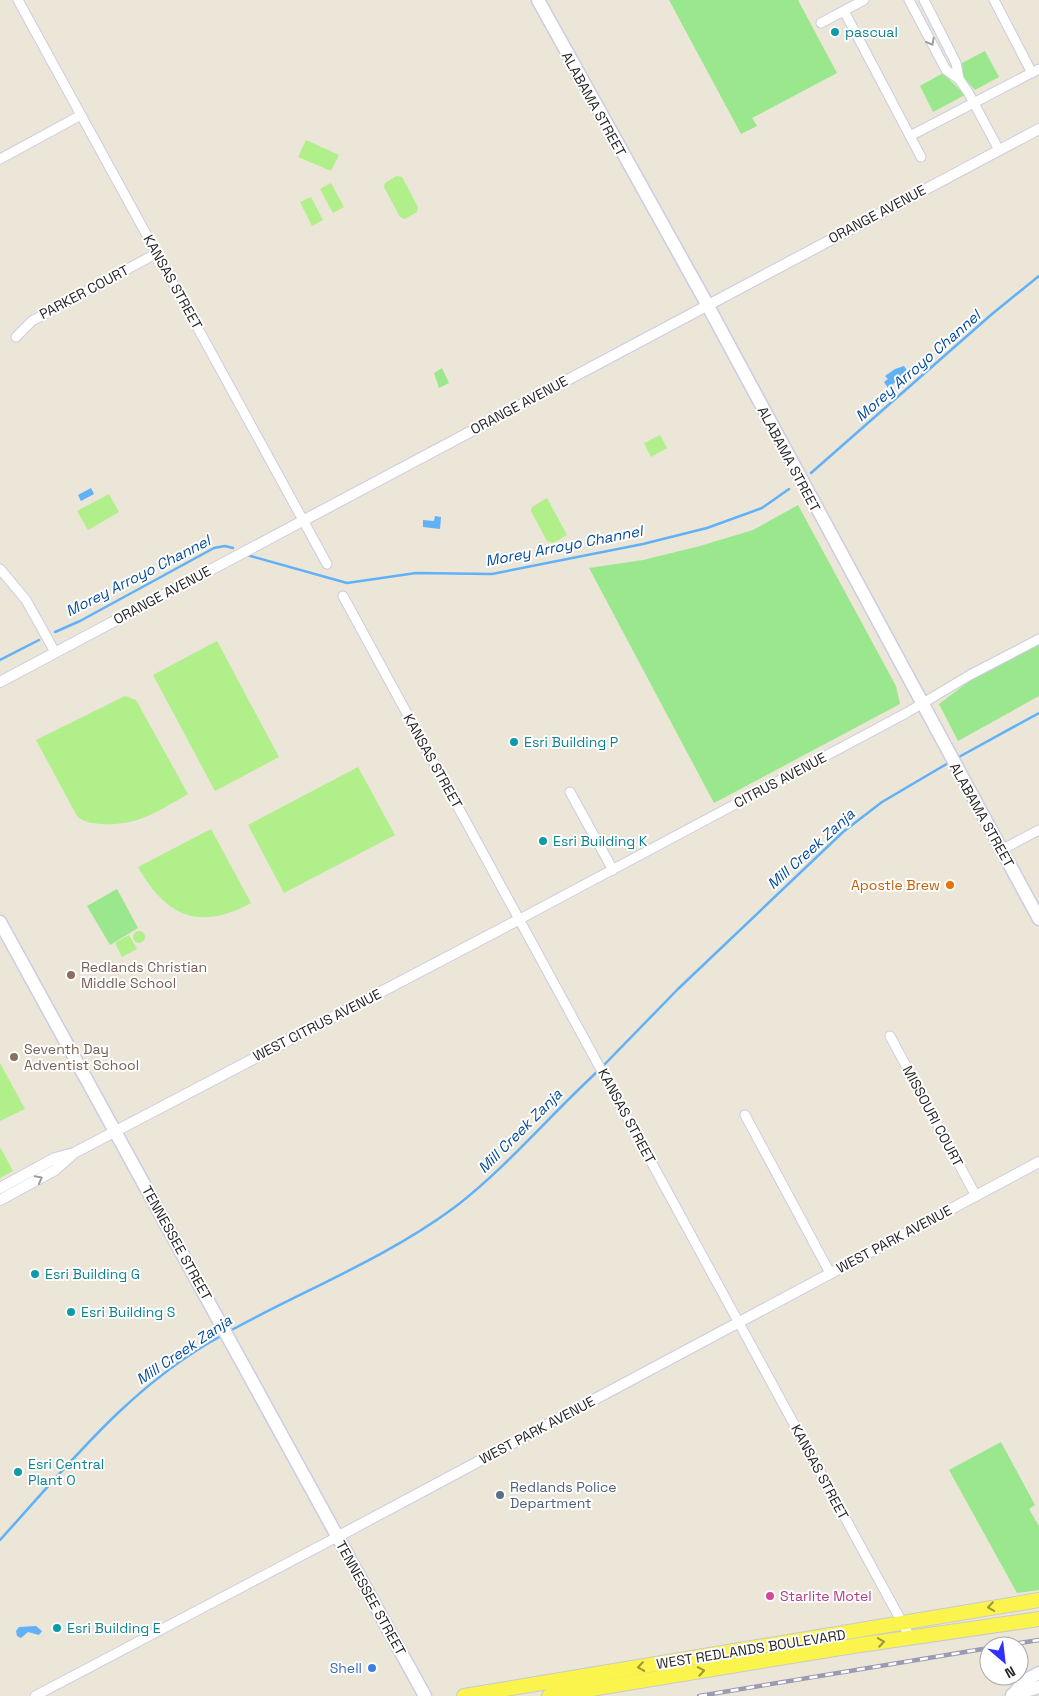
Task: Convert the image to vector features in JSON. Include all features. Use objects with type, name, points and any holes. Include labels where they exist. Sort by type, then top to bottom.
[{"type":"main road","name":"ALABAMA STREET","points":[[538,0],[707,306],[1039,919]]},
{"type":"main road","name":"TENNESSEE STREET","points":[[0,922],[424,1696]]},
{"type":"main road","name":"WEST REDLANDS BOULEVARD","points":[[464,1696],[1039,1600]]},
{"type":"main road","name":"WEST REDLANDS BOULEVARD","points":[[550,1696],[910,1637],[1039,1619]]},
{"type":"main road","points":[[1012,1695],[1024,1682],[1039,1673]]},
{"type":"main road","points":[[1012,1695],[1031,1691],[1039,1687]]},
{"type":"street","name":"KANSAS STREET","points":[[18,0],[327,564]]},
{"type":"street","points":[[821,23],[864,0]]},
{"type":"street","points":[[909,0],[946,70],[959,79],[999,150]]},
{"type":"street","points":[[924,0],[958,66],[959,79]]},
{"type":"street","points":[[910,136],[1035,71],[994,0]]},
{"type":"street","points":[[844,11],[921,157]]},
{"type":"street","points":[[0,159],[81,115]]},
{"type":"street","name":"ORANGE AVENUE","points":[[0,682],[1039,128]]},
{"type":"street","name":"PARKER COURT","points":[[16,337],[32,320],[157,253]]},
{"type":"street","points":[[0,569],[26,600],[55,652]]},
{"type":"street","name":"KANSAS STREET","points":[[343,596],[910,1637]]},
{"type":"street","name":"CITRUS AVENUE","points":[[520,919],[922,704],[970,675],[1039,639]]},
{"type":"street","points":[[570,792],[613,870]]},
{"type":"street","points":[[1001,850],[1039,830]]},
{"type":"street","name":"WEST CITRUS AVENUE","points":[[74,1153],[520,919]]},
{"type":"street","name":"MISSOURI COURT","points":[[890,1036],[976,1196]]},
{"type":"street","points":[[745,1115],[830,1273]]},
{"type":"street","points":[[0,1188],[55,1158],[74,1153]]},
{"type":"street","points":[[0,1200],[55,1170],[74,1153]]},
{"type":"street","name":"WEST PARK AVENUE","points":[[35,1696],[1039,1162]]},
{"type":"green space","points":[[669,0],[798,0],[837,73],[752,118],[757,126],[741,134]]},
{"type":"green space","points":[[985,51],[999,77],[975,90],[963,77],[962,63]]},
{"type":"green space","points":[[943,73],[965,95],[933,112],[920,86]]},
{"type":"green space","points":[[306,140],[339,155],[331,171],[298,157]]},
{"type":"green space","points":[[397,176],[402,177],[418,207],[417,212],[405,219],[400,217],[384,187],[385,183]]},
{"type":"green space","points":[[331,183],[344,207],[333,213],[320,189]]},
{"type":"green space","points":[[311,197],[323,220],[312,226],[300,202]]},
{"type":"green space","points":[[442,368],[449,383],[439,388],[434,373]]},
{"type":"green space","points":[[660,435],[667,448],[651,457],[644,443]]},
{"type":"green space","points":[[109,494],[119,512],[88,530],[77,511]]},
{"type":"green space","points":[[547,498],[567,535],[553,543],[547,541],[531,511],[532,507]]},
{"type":"green space","points":[[798,505],[896,686],[900,704],[714,803],[589,568],[643,560],[700,546],[753,530]]},
{"type":"green space","points":[[217,641],[279,757],[215,791],[153,675]]},
{"type":"green space","points":[[1039,644],[1039,696],[958,741],[939,704],[972,679]]},
{"type":"green space","points":[[125,696],[136,700],[188,794],[137,820],[115,824],[92,823],[77,816],[36,740]]},
{"type":"green space","points":[[358,767],[395,835],[284,893],[248,825]]},
{"type":"green space","points":[[211,829],[251,903],[233,912],[200,917],[186,914],[173,908],[160,898],[138,867]]},
{"type":"green space","points":[[117,889],[138,928],[110,945],[87,906]]},
{"type":"green space","points":[[137,931],[141,931],[145,937],[141,943],[137,943],[133,939],[133,935]]},
{"type":"green space","points":[[129,935],[137,949],[122,957],[115,943]]},
{"type":"green space","points":[[0,1063],[25,1109],[0,1121]]},
{"type":"green space","points":[[0,1147],[13,1171],[0,1178]]},
{"type":"green space","points":[[1001,1442],[1035,1505],[1029,1509],[1039,1526],[1039,1590],[1017,1593],[949,1470]]},
{"type":"water","points":[[904,366],[908,372],[888,388],[884,382],[888,379],[885,376],[895,369]]},
{"type":"water","points":[[91,488],[94,494],[81,501],[78,495]]},
{"type":"water","points":[[435,516],[441,517],[440,529],[423,527],[423,520],[434,521]]},
{"type":"water","points":[[36,1626],[42,1631],[39,1635],[28,1632],[21,1638],[17,1636],[16,1631],[19,1627]]},
{"type":"waterway","name":"Morey Arroyo Channel","points":[[811,473],[992,314],[1039,276]]},
{"type":"waterway","name":"Morey Arroyo Channel","points":[[247,555],[347,583],[416,573],[492,574],[643,544],[707,528],[762,508],[789,489]]},
{"type":"waterway","name":"Morey Arroyo Channel","points":[[55,632],[80,621],[214,548],[225,546],[233,548]]},
{"type":"waterway","name":"Morey Arroyo Channel","points":[[0,660],[39,640]]},
{"type":"waterway","name":"Mill Creek Zanja","points":[[957,758],[1039,713]]},
{"type":"waterway","name":"Mill Creek Zanja","points":[[602,1067],[678,989],[843,832],[882,802],[950,762]]},
{"type":"waterway","name":"Mill Creek Zanja","points":[[228,1332],[401,1243],[455,1207],[493,1175],[598,1071]]},
{"type":"waterway","name":"Mill Creek Zanja","points":[[0,1540],[76,1455],[129,1402],[188,1356],[221,1336]]},
{"type":"railway","points":[[1029,1642],[1039,1640]]},
{"type":"railway","points":[[699,1696],[979,1650]]},
{"type":"place","name":"pascual","points":[[835,32]]},
{"type":"place","name":"Esri Building P","points":[[514,742]]},
{"type":"place","name":"Esri Building K","points":[[543,841]]},
{"type":"place","name":"Apostle Brew","points":[[950,885]]},
{"type":"place","name":"Redlands Christian Middle School","points":[[71,975]]},
{"type":"place","name":"Seventh Day Adventist School","points":[[14,1057]]},
{"type":"place","name":"Esri Building G","points":[[35,1274]]},
{"type":"place","name":"Esri Building S","points":[[71,1312]]},
{"type":"place","name":"Esri Central Plant O","points":[[18,1472]]},
{"type":"place","name":"Redlands Police Department","points":[[500,1495]]},
{"type":"place","name":"Starlite Motel","points":[[770,1596]]},
{"type":"place","name":"Esri Building E","points":[[57,1628]]},
{"type":"place","name":"Shell","points":[[372,1668]]}]
